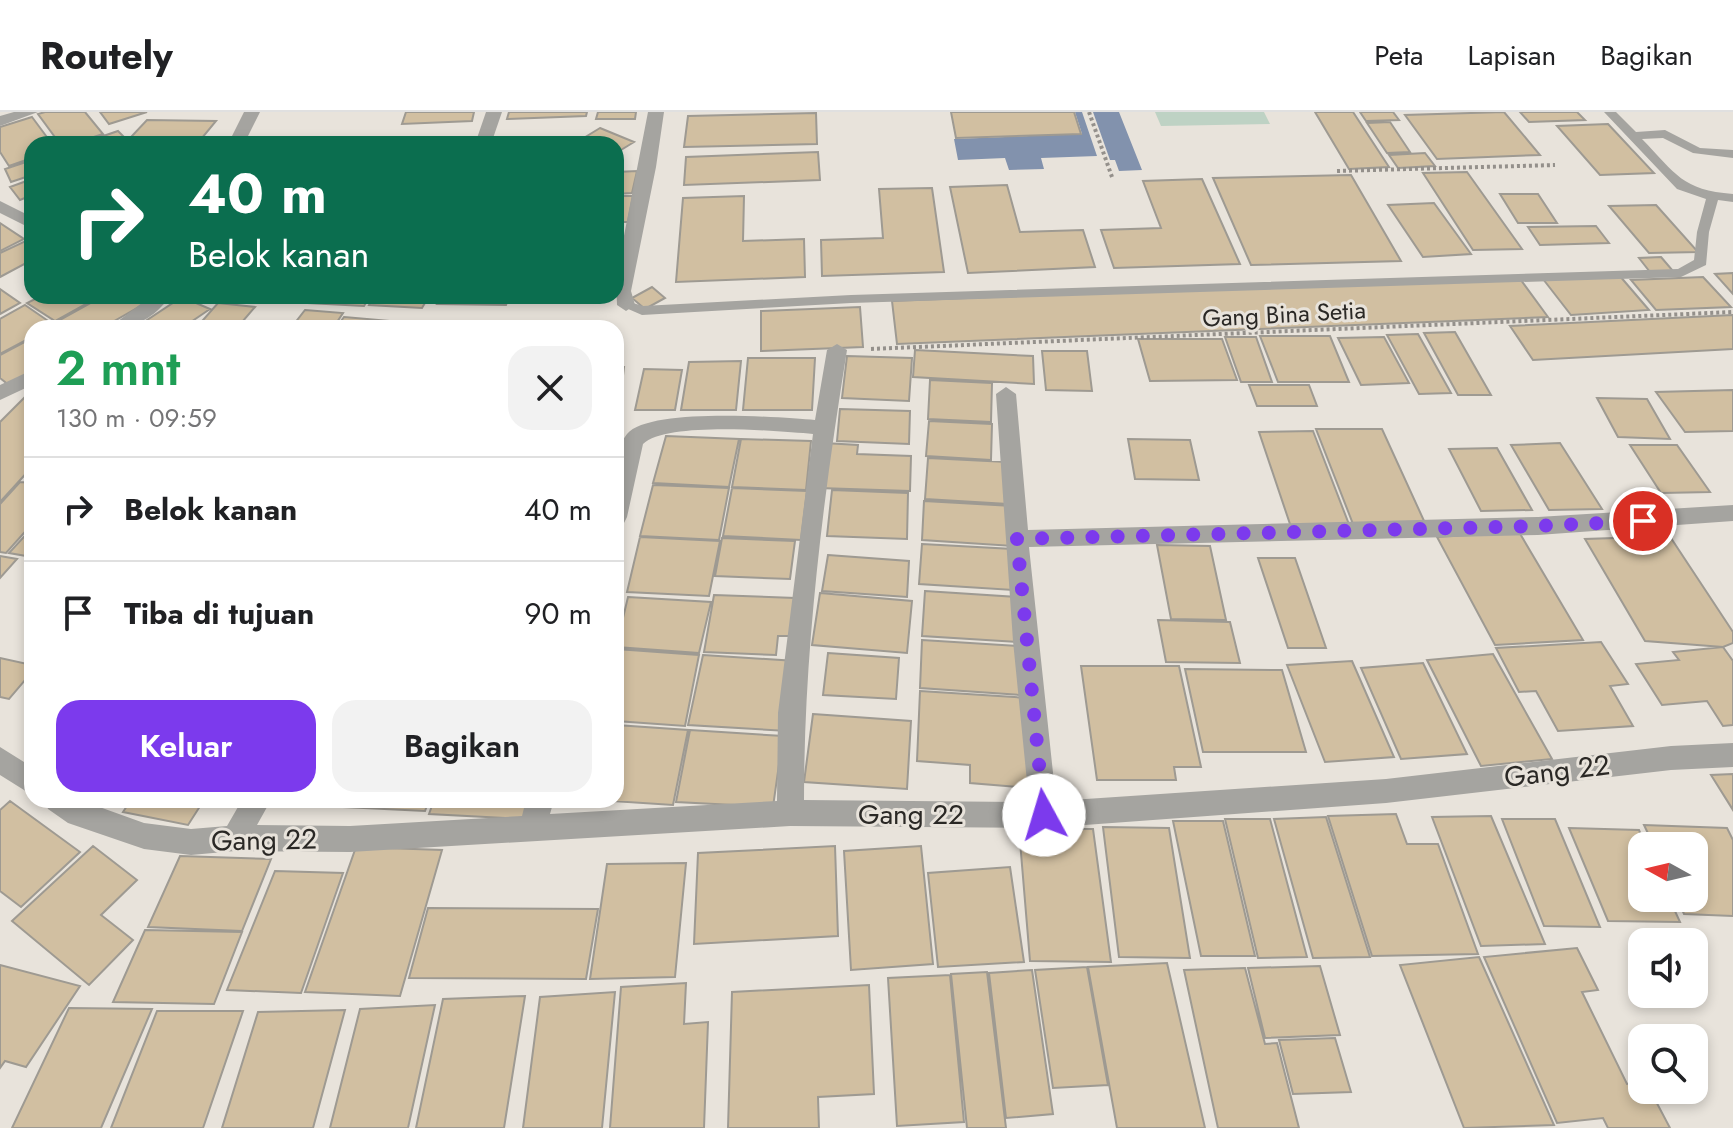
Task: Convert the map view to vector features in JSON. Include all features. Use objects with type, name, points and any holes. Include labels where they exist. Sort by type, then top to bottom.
[{"type":"street","points":[[0,121],[30,112]]},
{"type":"street","points":[[240,136],[252,112]]},
{"type":"street","points":[[486,136],[494,112]]},
{"type":"street","points":[[624,281],[656,112]]},
{"type":"street","points":[[0,206],[24,220]]},
{"type":"street","points":[[624,298],[626,305]]},
{"type":"street","points":[[131,320],[155,304]]},
{"type":"street","points":[[790,813],[791,713],[824,428],[837,350]]},
{"type":"street","points":[[0,393],[24,381]]},
{"type":"street","points":[[1006,394],[1044,815]]},
{"type":"street","points":[[624,484],[635,438],[646,429],[712,424],[824,428]]},
{"type":"street","points":[[1017,539],[1538,526],[1733,513]]},
{"type":"street","name":"Gang 22","points":[[69,808],[78,814],[144,836],[183,841],[350,839],[790,813],[1044,815],[1386,791],[1671,758],[1733,755]]},
{"type":"street","points":[[0,759],[24,777]]},
{"type":"street","points":[[235,838],[252,808]]},
{"type":"street","points":[[533,827],[538,808]]},
{"type":"lane","points":[[1610,112],[1681,186],[1713,197],[1733,198]]},
{"type":"lane","points":[[1633,136],[1665,134],[1685,149],[1710,155],[1733,154]]},
{"type":"lane","points":[[626,305],[642,311],[914,297],[1681,273],[1701,262],[1703,232],[1713,197]]},
{"type":"path","points":[[1089,112],[1112,177]]},
{"type":"path","points":[[1337,171],[1555,165]]},
{"type":"path","name":"Gang Bina Setia","points":[[837,350],[1733,312]]},
{"type":"green space","points":[[1155,112],[1264,112],[1270,124],[1161,126]]},
{"type":"water","points":[[1075,112],[1082,112],[1097,156],[1041,158],[1044,169],[1009,170],[1005,158],[958,160],[954,139],[1082,134]]},
{"type":"water","points":[[1093,112],[1119,112],[1142,170],[1119,171],[1115,160],[1110,160]]},
{"type":"building","points":[[85,112],[103,134],[54,136],[38,114]]},
{"type":"building","points":[[100,112],[147,112],[109,124]]},
{"type":"building","points":[[406,112],[474,112],[472,121],[402,124]]},
{"type":"building","points":[[509,112],[587,112],[586,116],[507,119]]},
{"type":"building","points":[[598,112],[636,112],[635,119],[596,119]]},
{"type":"building","points":[[951,112],[1074,112],[1081,134],[956,138]]},
{"type":"building","points":[[1315,112],[1353,112],[1389,167],[1349,169]]},
{"type":"building","points":[[1360,112],[1393,112],[1399,120],[1366,121]]},
{"type":"building","points":[[1504,112],[1540,155],[1437,159],[1405,115]]},
{"type":"building","points":[[1520,112],[1577,112],[1585,120],[1529,122]]},
{"type":"building","points":[[816,113],[817,144],[684,147],[688,116]]},
{"type":"building","points":[[32,117],[46,136],[24,136],[24,161],[9,166],[0,152],[0,127]]},
{"type":"building","points":[[147,120],[216,121],[204,136],[132,136]]},
{"type":"building","points":[[1390,122],[1410,152],[1387,153],[1367,123]]},
{"type":"building","points":[[1608,124],[1654,173],[1600,175],[1557,126]]},
{"type":"building","points":[[600,128],[619,136],[587,136]]},
{"type":"building","points":[[118,131],[123,136],[103,136]]},
{"type":"building","points":[[624,138],[634,142],[624,148]]},
{"type":"building","points":[[818,152],[820,180],[684,185],[686,157]]},
{"type":"building","points":[[1425,153],[1435,166],[1398,168],[1389,155]]},
{"type":"building","points":[[24,163],[24,178],[11,182],[5,169]]},
{"type":"building","points":[[637,171],[632,193],[624,194],[624,172]]},
{"type":"building","points":[[1467,172],[1522,249],[1473,250],[1423,173]]},
{"type":"building","points":[[1351,175],[1401,261],[1251,265],[1213,178]]},
{"type":"building","points":[[1202,179],[1240,264],[1114,268],[1101,230],[1161,228],[1143,181]]},
{"type":"building","points":[[24,182],[24,198],[20,200],[10,187]]},
{"type":"building","points":[[1007,185],[1020,232],[1083,230],[1095,267],[968,273],[950,187]]},
{"type":"building","points":[[932,188],[944,272],[822,276],[821,240],[883,238],[879,189]]},
{"type":"building","points":[[1500,194],[1538,194],[1557,223],[1518,223]]},
{"type":"building","points":[[624,196],[633,196],[628,222],[624,222]]},
{"type":"building","points":[[744,196],[743,241],[804,239],[805,277],[676,282],[683,198]]},
{"type":"building","points":[[1434,203],[1471,254],[1423,257],[1388,205]]},
{"type":"building","points":[[1656,205],[1698,252],[1649,253],[1609,206]]},
{"type":"building","points":[[0,223],[24,239],[0,251]]},
{"type":"building","points":[[1596,226],[1609,243],[1540,245],[1528,227]]},
{"type":"building","points":[[24,242],[24,264],[0,277],[0,253]]},
{"type":"building","points":[[1661,257],[1673,271],[1650,272],[1639,258]]},
{"type":"building","points":[[1733,273],[1733,294],[1715,274]]},
{"type":"building","points":[[1619,275],[1649,310],[1571,315],[1543,279]]},
{"type":"building","points":[[1518,276],[1548,317],[897,344],[892,301]]},
{"type":"building","points":[[1703,277],[1731,307],[1656,310],[1631,280]]},
{"type":"building","points":[[652,287],[665,298],[645,309],[632,298]]},
{"type":"building","points":[[0,289],[20,303],[0,314]]},
{"type":"building","points":[[29,304],[86,304],[57,320]]},
{"type":"building","points":[[89,304],[144,304],[116,320],[60,320]]},
{"type":"building","points":[[171,304],[198,304],[210,309],[194,320],[147,320]]},
{"type":"building","points":[[217,304],[255,307],[244,320],[203,320]]},
{"type":"building","points":[[370,304],[424,304],[422,308]]},
{"type":"building","points":[[25,305],[47,320],[24,320],[24,341],[0,354],[0,319]]},
{"type":"building","points":[[860,307],[863,347],[761,351],[761,311]]},
{"type":"building","points":[[305,310],[343,313],[338,320],[297,320]]},
{"type":"building","points":[[1733,315],[1733,349],[1533,360],[1510,326]]},
{"type":"building","points":[[344,317],[379,320],[342,320]]},
{"type":"building","points":[[1455,332],[1491,395],[1458,395],[1424,333]]},
{"type":"building","points":[[1418,334],[1451,393],[1419,394],[1387,335]]},
{"type":"building","points":[[1260,336],[1330,336],[1349,382],[1278,382]]},
{"type":"building","points":[[1225,337],[1256,337],[1272,382],[1241,382]]},
{"type":"building","points":[[1384,337],[1409,383],[1361,385],[1338,338]]},
{"type":"building","points":[[1138,339],[1222,339],[1237,380],[1150,381]]},
{"type":"building","points":[[24,342],[24,378],[10,386],[0,378],[0,355]]},
{"type":"building","points":[[915,350],[1033,356],[1034,384],[913,377]]},
{"type":"building","points":[[1042,351],[1087,351],[1092,391],[1046,390]]},
{"type":"building","points":[[847,356],[912,358],[909,401],[842,398]]},
{"type":"building","points":[[748,358],[815,358],[812,410],[743,410]]},
{"type":"building","points":[[741,361],[736,410],[681,410],[689,362]]},
{"type":"building","points":[[644,369],[682,370],[675,410],[635,410]]},
{"type":"building","points":[[930,380],[992,383],[991,422],[928,419]]},
{"type":"building","points":[[1249,385],[1309,385],[1317,406],[1257,406]]},
{"type":"building","points":[[1733,390],[1733,431],[1685,432],[1656,392]]},
{"type":"building","points":[[24,398],[24,476],[0,502],[0,422]]},
{"type":"building","points":[[1597,398],[1647,399],[1670,439],[1618,437]]},
{"type":"building","points":[[840,409],[910,411],[909,444],[837,441]]},
{"type":"building","points":[[929,421],[992,424],[991,460],[926,456]]},
{"type":"building","points":[[1316,429],[1382,429],[1425,523],[1353,524]]},
{"type":"building","points":[[1313,431],[1350,527],[1291,527],[1259,432]]},
{"type":"building","points":[[666,436],[739,439],[729,487],[653,483]]},
{"type":"building","points":[[741,439],[811,441],[806,490],[732,487]]},
{"type":"building","points":[[1128,439],[1190,440],[1199,480],[1135,479]]},
{"type":"building","points":[[824,443],[858,445],[857,454],[911,456],[910,491],[819,488]]},
{"type":"building","points":[[1560,443],[1602,509],[1549,510],[1511,445]]},
{"type":"building","points":[[1630,445],[1677,445],[1710,492],[1661,493]]},
{"type":"building","points":[[1497,448],[1532,510],[1481,511],[1449,449]]},
{"type":"building","points":[[928,458],[1007,462],[1008,504],[925,499]]},
{"type":"building","points":[[20,482],[24,482],[24,533],[6,553],[0,552],[0,504]]},
{"type":"building","points":[[653,485],[729,488],[719,540],[640,536]]},
{"type":"building","points":[[732,488],[807,491],[801,540],[723,536]]},
{"type":"building","points":[[832,490],[908,493],[907,539],[827,536]]},
{"type":"building","points":[[924,501],[1013,506],[1013,546],[922,540]]},
{"type":"building","points":[[1639,526],[1663,526],[1733,632],[1733,643],[1723,647],[1645,641],[1585,539],[1646,537]]},
{"type":"building","points":[[1519,532],[1583,640],[1495,645],[1437,537]]},
{"type":"building","points":[[24,537],[24,556],[9,553]]},
{"type":"building","points":[[640,537],[720,541],[709,596],[627,592]]},
{"type":"building","points":[[722,538],[795,541],[790,579],[715,576]]},
{"type":"building","points":[[922,544],[1013,549],[1013,590],[919,584]]},
{"type":"building","points":[[1157,545],[1210,546],[1226,620],[1171,619]]},
{"type":"building","points":[[828,555],[909,561],[907,597],[822,591]]},
{"type":"building","points":[[0,556],[17,559],[0,578]]},
{"type":"building","points":[[1258,558],[1295,558],[1326,648],[1288,648]]},
{"type":"building","points":[[925,591],[1017,597],[1018,642],[922,636]]},
{"type":"building","points":[[820,593],[912,601],[907,653],[812,645]]},
{"type":"building","points":[[714,595],[795,598],[791,636],[778,636],[776,655],[704,652]]},
{"type":"building","points":[[628,597],[711,602],[699,653],[624,648],[624,614]]},
{"type":"building","points":[[1158,620],[1230,622],[1240,663],[1166,662]]},
{"type":"building","points":[[922,640],[1019,646],[1020,695],[920,688]]},
{"type":"building","points":[[1601,642],[1628,684],[1610,686],[1633,726],[1558,731],[1536,691],[1519,692],[1496,648]]},
{"type":"building","points":[[1723,647],[1733,661],[1733,725],[1723,726],[1707,701],[1662,705],[1636,664],[1679,660],[1673,652]]},
{"type":"building","points":[[624,650],[699,655],[685,726],[624,722]]},
{"type":"building","points":[[828,653],[899,658],[896,699],[823,695]]},
{"type":"building","points":[[1493,654],[1552,759],[1481,766],[1427,660]]},
{"type":"building","points":[[703,655],[796,661],[787,731],[688,725]]},
{"type":"building","points":[[0,658],[24,663],[24,681],[9,699],[0,697]]},
{"type":"building","points":[[1352,661],[1394,757],[1325,762],[1287,665]]},
{"type":"building","points":[[1423,663],[1467,754],[1401,759],[1361,668]]},
{"type":"building","points":[[1081,666],[1179,666],[1201,767],[1174,767],[1176,780],[1097,780]]},
{"type":"building","points":[[1185,669],[1282,670],[1306,752],[1203,752]]},
{"type":"building","points":[[920,691],[1028,698],[1029,788],[970,783],[970,765],[917,761]]},
{"type":"building","points":[[813,714],[911,721],[907,789],[804,782]]},
{"type":"building","points":[[624,726],[688,730],[673,805],[624,802]]},
{"type":"building","points":[[690,730],[783,736],[773,807],[676,802]]},
{"type":"building","points":[[1733,774],[1733,810],[1711,775]]},
{"type":"building","points":[[10,801],[80,852],[21,907],[0,891],[0,810]]},
{"type":"building","points":[[126,808],[199,808],[188,825],[123,812]]},
{"type":"building","points":[[364,808],[426,808],[425,811]]},
{"type":"building","points":[[431,808],[526,808],[523,819],[429,814]]},
{"type":"building","points":[[1396,814],[1407,844],[1438,844],[1478,954],[1372,956],[1328,816]]},
{"type":"building","points":[[1491,816],[1545,944],[1481,946],[1432,817]]},
{"type":"building","points":[[1326,817],[1370,957],[1313,958],[1274,819]]},
{"type":"building","points":[[1225,819],[1270,819],[1307,957],[1258,958]]},
{"type":"building","points":[[1502,819],[1555,819],[1600,927],[1544,926]]},
{"type":"building","points":[[1173,821],[1223,821],[1255,956],[1201,956]]},
{"type":"building","points":[[1644,825],[1727,828],[1733,840],[1733,916],[1683,912],[1708,912],[1708,832],[1647,832]]},
{"type":"building","points":[[1103,827],[1169,828],[1190,958],[1119,957]]},
{"type":"building","points":[[1569,828],[1639,830],[1628,832],[1628,912],[1675,912],[1680,922],[1608,921]]},
{"type":"building","points":[[1019,829],[1093,829],[1111,962],[1030,961]]},
{"type":"building","points":[[93,846],[137,880],[101,915],[133,940],[89,985],[12,921]]},
{"type":"building","points":[[835,846],[838,936],[694,944],[698,853]]},
{"type":"building","points":[[921,846],[933,964],[851,970],[844,851]]},
{"type":"building","points":[[356,847],[442,850],[400,996],[305,992]]},
{"type":"building","points":[[180,856],[271,859],[242,931],[148,927]]},
{"type":"building","points":[[686,863],[675,977],[590,979],[607,864]]},
{"type":"building","points":[[1010,867],[1024,962],[938,967],[928,873]]},
{"type":"building","points":[[275,871],[343,873],[301,993],[227,990]]},
{"type":"building","points":[[428,908],[598,909],[586,979],[409,978]]},
{"type":"building","points":[[145,930],[242,932],[214,1004],[113,1002]]},
{"type":"building","points":[[1577,948],[1598,990],[1582,992],[1628,1084],[1628,1104],[1657,1104],[1670,1128],[1608,1128],[1603,1118],[1557,1123],[1484,957]]},
{"type":"building","points":[[1479,957],[1554,1125],[1464,1128],[1400,965]]},
{"type":"building","points":[[1167,963],[1205,1128],[1117,1128],[1088,967]]},
{"type":"building","points":[[0,965],[80,986],[26,1067],[5,1061],[0,1068]]},
{"type":"building","points":[[1320,966],[1340,1035],[1265,1038],[1248,968]]},
{"type":"building","points":[[1087,967],[1108,1085],[1053,1088],[1035,970]]},
{"type":"building","points":[[1245,968],[1265,1044],[1277,1043],[1299,1128],[1218,1128],[1184,970]]},
{"type":"building","points":[[1032,970],[1053,1114],[1006,1118],[989,973]]},
{"type":"building","points":[[987,972],[1006,1128],[967,1128],[951,974]]},
{"type":"building","points":[[950,975],[964,1122],[897,1126],[888,978]]},
{"type":"building","points":[[686,983],[684,1024],[708,1022],[704,1128],[610,1128],[621,987]]},
{"type":"building","points":[[869,985],[874,1094],[818,1097],[819,1128],[728,1128],[732,992]]},
{"type":"building","points":[[615,992],[602,1128],[523,1128],[540,997]]},
{"type":"building","points":[[525,996],[504,1128],[416,1128],[443,999]]},
{"type":"building","points":[[435,1005],[408,1128],[330,1128],[360,1009]]},
{"type":"building","points":[[69,1008],[152,1009],[101,1128],[12,1128]]},
{"type":"building","points":[[345,1010],[313,1128],[222,1128],[258,1012]]},
{"type":"building","points":[[157,1011],[243,1011],[203,1128],[111,1128]]},
{"type":"building","points":[[1335,1038],[1351,1092],[1293,1094],[1279,1040]]},
{"type":"route","points":[[1044,815],[1017,539],[1643,521]]}]
